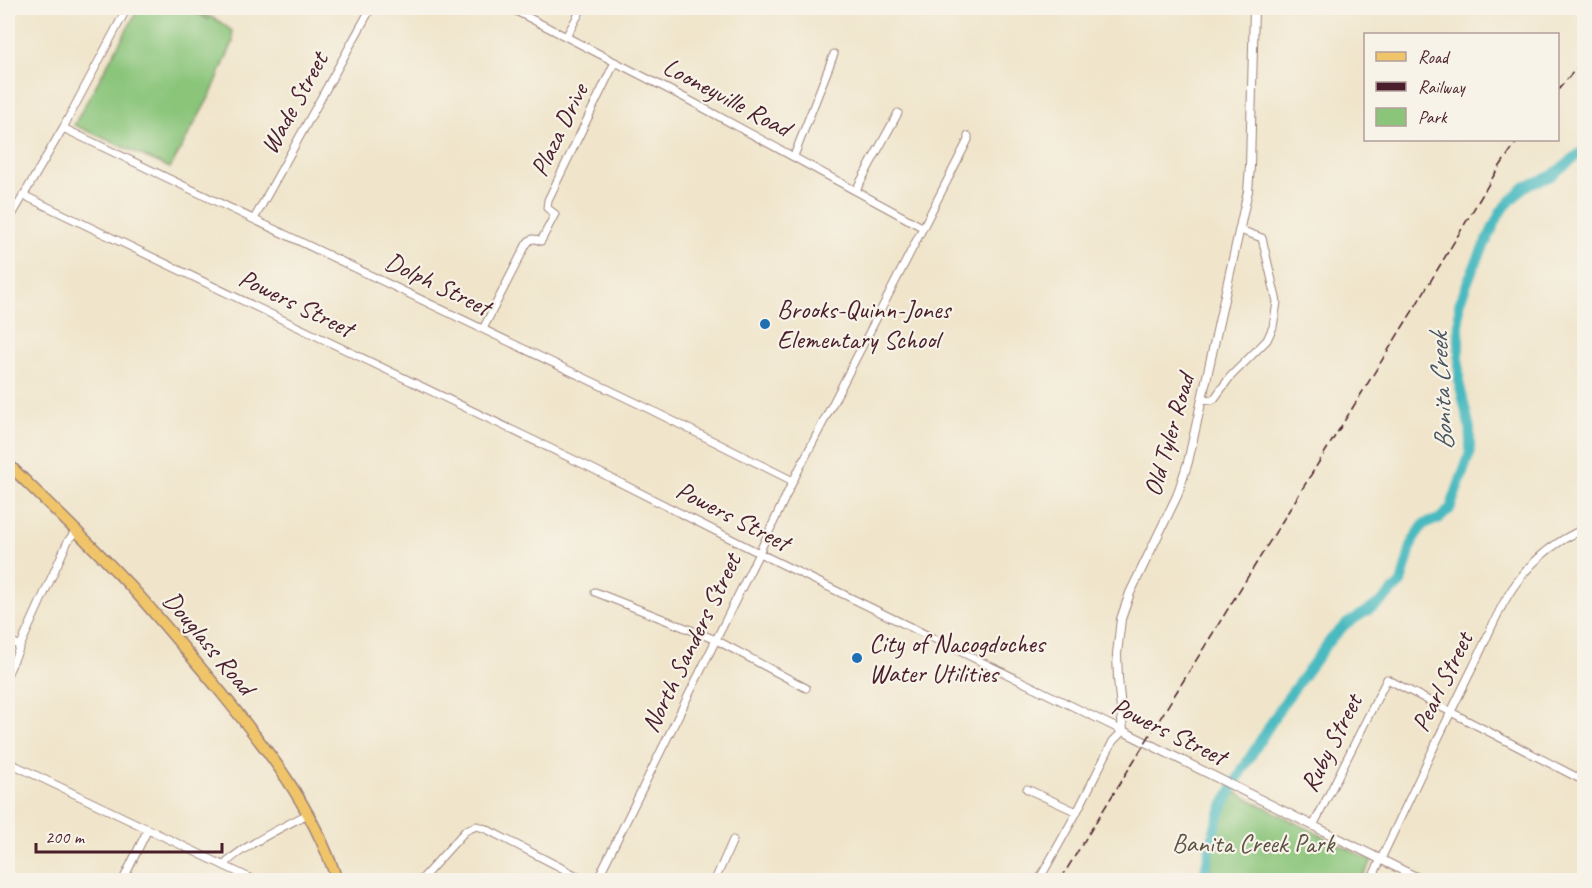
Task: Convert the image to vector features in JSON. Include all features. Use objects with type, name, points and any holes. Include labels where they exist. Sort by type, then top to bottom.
[{"type":"main road","name":"Douglass Road","points":[[8,464],[147,604],[253,732],[287,777],[322,841],[337,880]]},
{"type":"street","points":[[8,222],[63,128],[127,8]]},
{"type":"street","name":"Wade Street","points":[[254,219],[371,8]]},
{"type":"street","name":"Looneyville Road","points":[[510,8],[794,156],[922,227]]},
{"type":"street","points":[[567,37],[582,8]]},
{"type":"street","name":"Old Tyler Road","points":[[1123,731],[1117,654],[1121,619],[1130,593],[1177,496],[1188,462],[1248,191],[1254,8]]},
{"type":"street","points":[[794,156],[834,54]]},
{"type":"street","name":"Plaza Drive","points":[[483,329],[527,242],[535,239],[541,241],[555,214],[547,208],[548,200],[615,62]]},
{"type":"street","points":[[856,190],[898,113]]},
{"type":"street","name":"Dolph Street","points":[[63,128],[641,405],[793,481]]},
{"type":"street","name":"North Sanders Street","points":[[597,880],[793,481],[968,140],[968,136]]},
{"type":"street","name":"Powers Street","points":[[23,195],[576,461],[1422,880]]},
{"type":"street","points":[[1202,399],[1214,399],[1230,377],[1267,340],[1275,319],[1277,302],[1262,238],[1240,230]]},
{"type":"street","name":"Pearl Street","points":[[1371,880],[1450,712],[1516,582],[1554,546],[1584,529]]},
{"type":"street","points":[[8,673],[68,541],[76,531]]},
{"type":"street","points":[[595,592],[716,640],[806,688]]},
{"type":"street","points":[[8,640],[20,646]]},
{"type":"street","name":"Ruby Street","points":[[1313,826],[1387,680],[1450,712]]},
{"type":"street","points":[[1450,712],[1584,781]]},
{"type":"street","points":[[1039,880],[1113,741],[1123,731]]},
{"type":"street","points":[[8,762],[254,880]]},
{"type":"street","points":[[1027,789],[1077,812]]},
{"type":"street","points":[[224,866],[229,859],[308,814]]},
{"type":"street","points":[[421,880],[466,830],[477,826],[585,880]]},
{"type":"street","points":[[123,880],[148,829]]},
{"type":"street","points":[[715,880],[733,840]]},
{"type":"street","points":[[8,877],[15,880]]},
{"type":"green space","points":[[139,8],[188,8],[209,20],[191,8],[194,8],[232,31],[233,42],[211,94],[170,168],[74,125]]},
{"type":"green space","name":"Banita Creek Park","points":[[1235,792],[1372,861],[1360,880],[1209,880],[1216,832]]},
{"type":"waterway","name":"Bonita Creek","points":[[1203,880],[1214,830],[1222,808],[1242,770],[1283,704],[1331,639],[1346,624],[1380,603],[1401,583],[1413,540],[1424,524],[1439,519],[1450,509],[1470,453],[1470,429],[1459,382],[1459,304],[1501,211],[1524,187],[1551,176],[1584,150]]},
{"type":"railway","points":[[1559,89],[1584,59]]},
{"type":"railway","points":[[1060,880],[1415,307],[1496,172],[1517,141]]},
{"type":"place","name":"Brooks-Quinn-Jones Elementary School","points":[[765,324]]},
{"type":"place","name":"City of Nacogdoches Water Utilities","points":[[857,658]]}]
